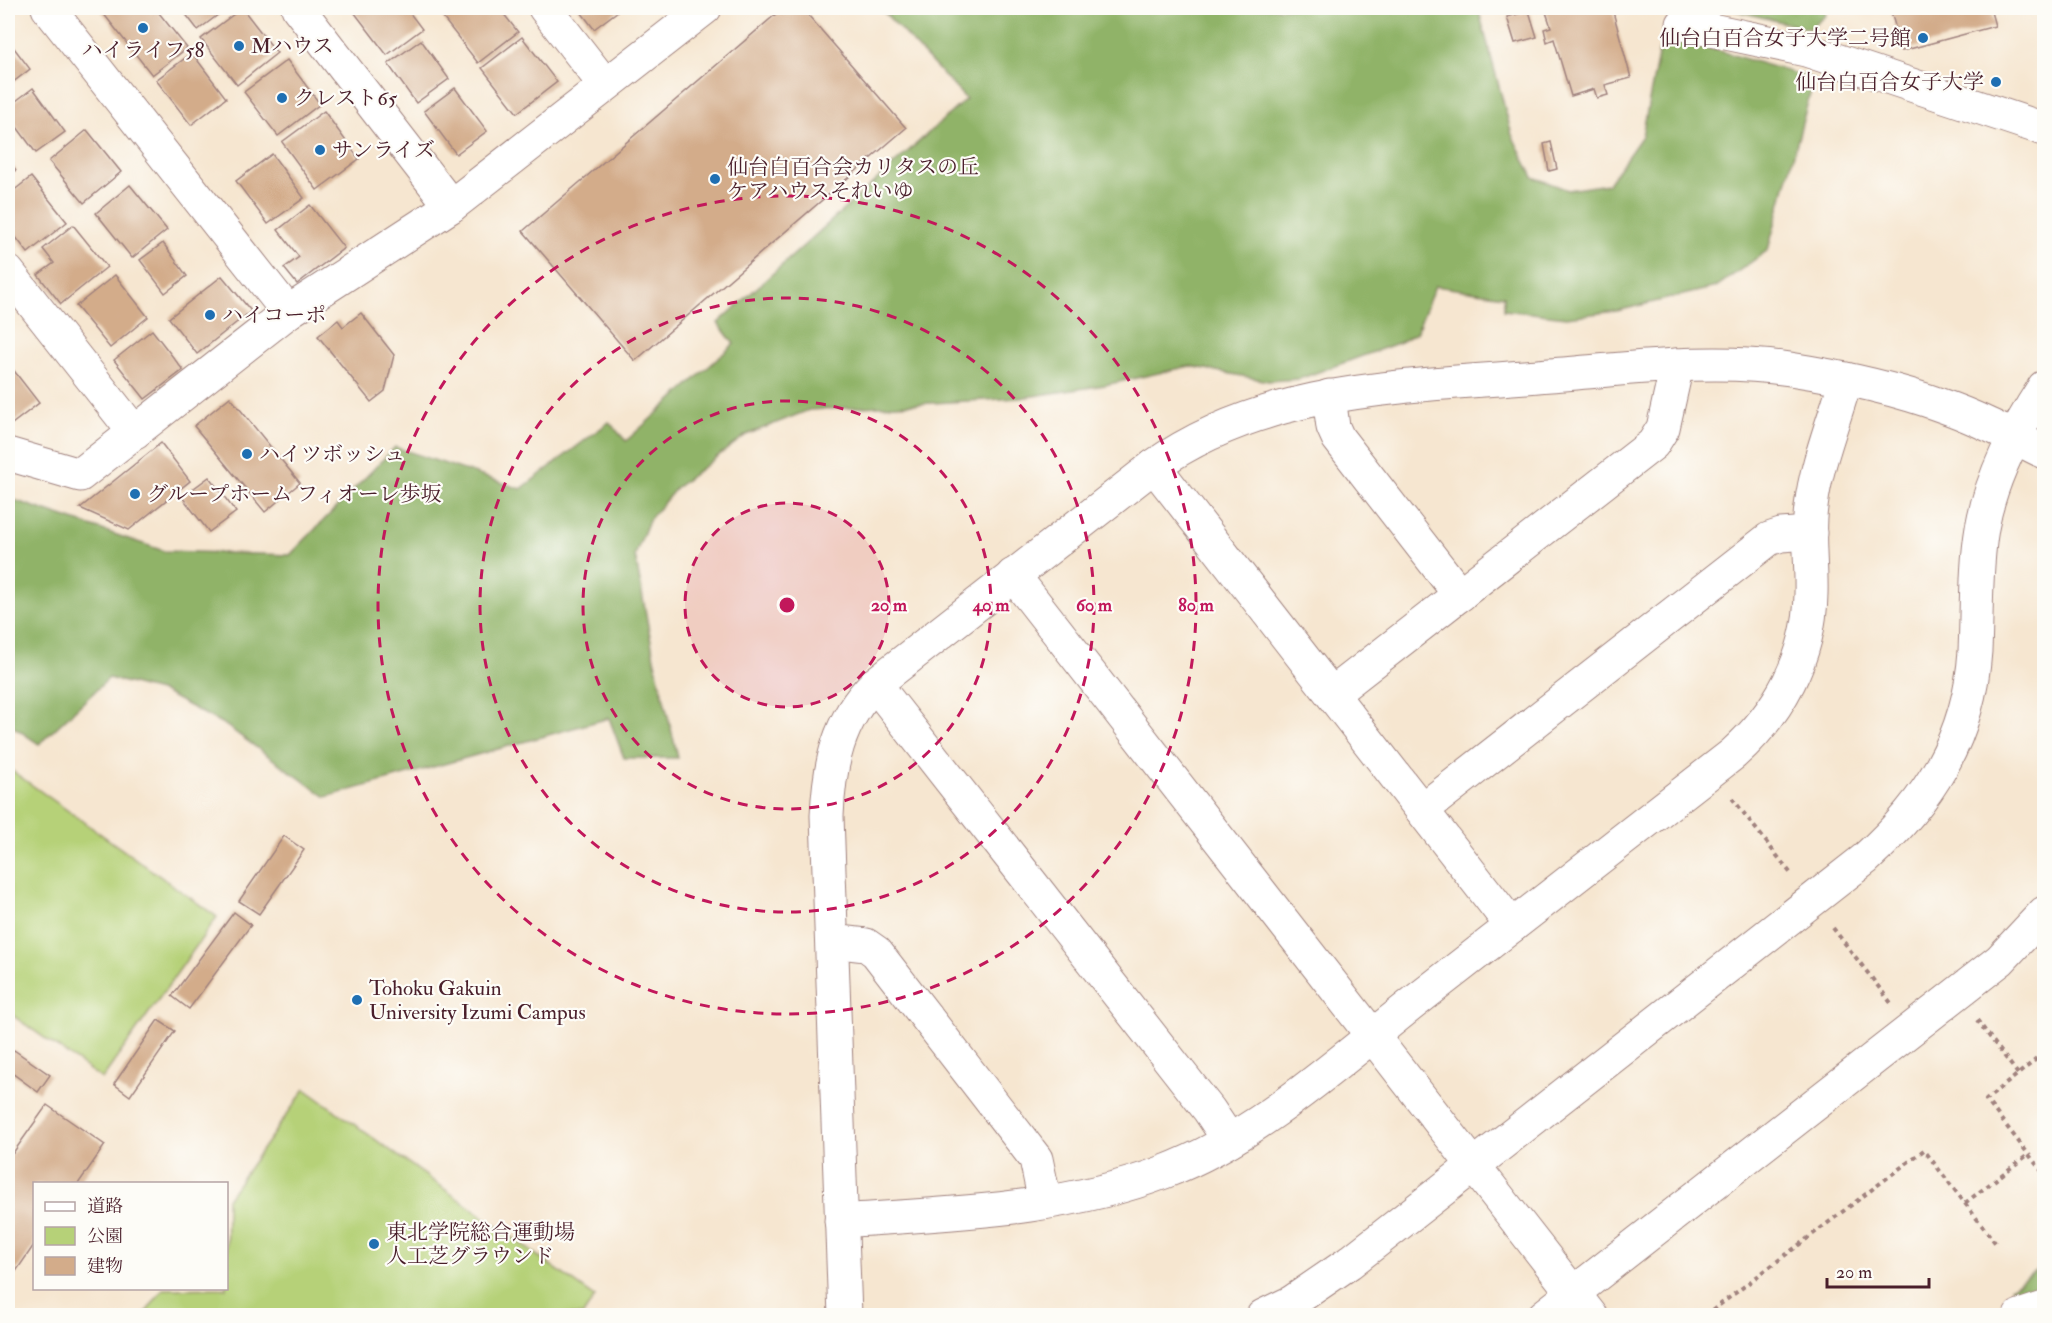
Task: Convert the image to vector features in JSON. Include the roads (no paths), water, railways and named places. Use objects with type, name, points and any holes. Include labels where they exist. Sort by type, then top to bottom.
[{"type":"street","points":[[48,8],[288,312]]},
{"type":"street","points":[[298,8],[451,206]]},
{"type":"street","points":[[545,8],[605,86]]},
{"type":"street","points":[[8,454],[80,475],[288,312],[451,206],[705,8]]},
{"type":"street","points":[[1683,24],[1806,50],[2044,129]]},
{"type":"street","points":[[8,272],[135,433]]},
{"type":"street","points":[[1332,694],[1653,444],[1663,428],[1677,364]]},
{"type":"street","points":[[845,1316],[826,816],[832,760],[852,711],[875,684],[1176,450],[1231,423],[1265,411],[1329,396],[1677,364],[1740,364],[1846,379],[1944,406],[2044,452]]},
{"type":"street","points":[[842,1221],[1045,1202],[1136,1182],[1194,1160],[1229,1140],[1292,1098],[1712,771],[1750,739],[1779,700],[1792,676],[1808,625],[1812,595],[1811,507],[1846,379]]},
{"type":"street","points":[[1263,1316],[1319,1284],[1473,1165],[1865,859],[1906,818],[1938,776],[1964,714],[1971,683],[1982,529],[1992,489],[2015,437],[2044,387]]},
{"type":"street","points":[[1329,396],[1333,427],[1338,438],[1460,595]]},
{"type":"street","points":[[1154,466],[1512,926]]},
{"type":"street","points":[[1422,810],[1769,539],[1781,535],[1810,533]]},
{"type":"street","points":[[1013,575],[1582,1304]]},
{"type":"street","points":[[875,684],[1209,1110],[1229,1140]]},
{"type":"street","points":[[1544,1316],[1582,1304],[1912,1029],[2000,960],[2044,913]]},
{"type":"street","points":[[832,941],[866,945],[876,952],[1036,1159],[1045,1202]]},
{"type":"street","points":[[2020,1316],[2044,1308]]},
{"type":"place","name":"ハイライフ58","points":[[143,28]]},
{"type":"place","name":"仙台白百合女子大学二号館","points":[[1923,38]]},
{"type":"place","name":"Mハウス","points":[[239,46]]},
{"type":"place","name":"仙台白百合女子大学","points":[[1996,82]]},
{"type":"place","name":"クレスト65","points":[[282,98]]},
{"type":"place","name":"サンライズ","points":[[320,150]]},
{"type":"place","name":"仙台白百合会カリタスの丘 ケアハウスそれいゆ","points":[[715,179]]},
{"type":"place","name":"ハイコーポ","points":[[210,315]]},
{"type":"place","name":"ハイツボッシュ","points":[[247,454]]},
{"type":"place","name":"グループホーム フィオーレ歩坂","points":[[135,494]]},
{"type":"place","name":"Tohoku Gakuin University Izumi Campus","points":[[357,1000]]},
{"type":"place","name":"東北学院総合運動場 人工芝グラウンド","points":[[374,1244]]}]
